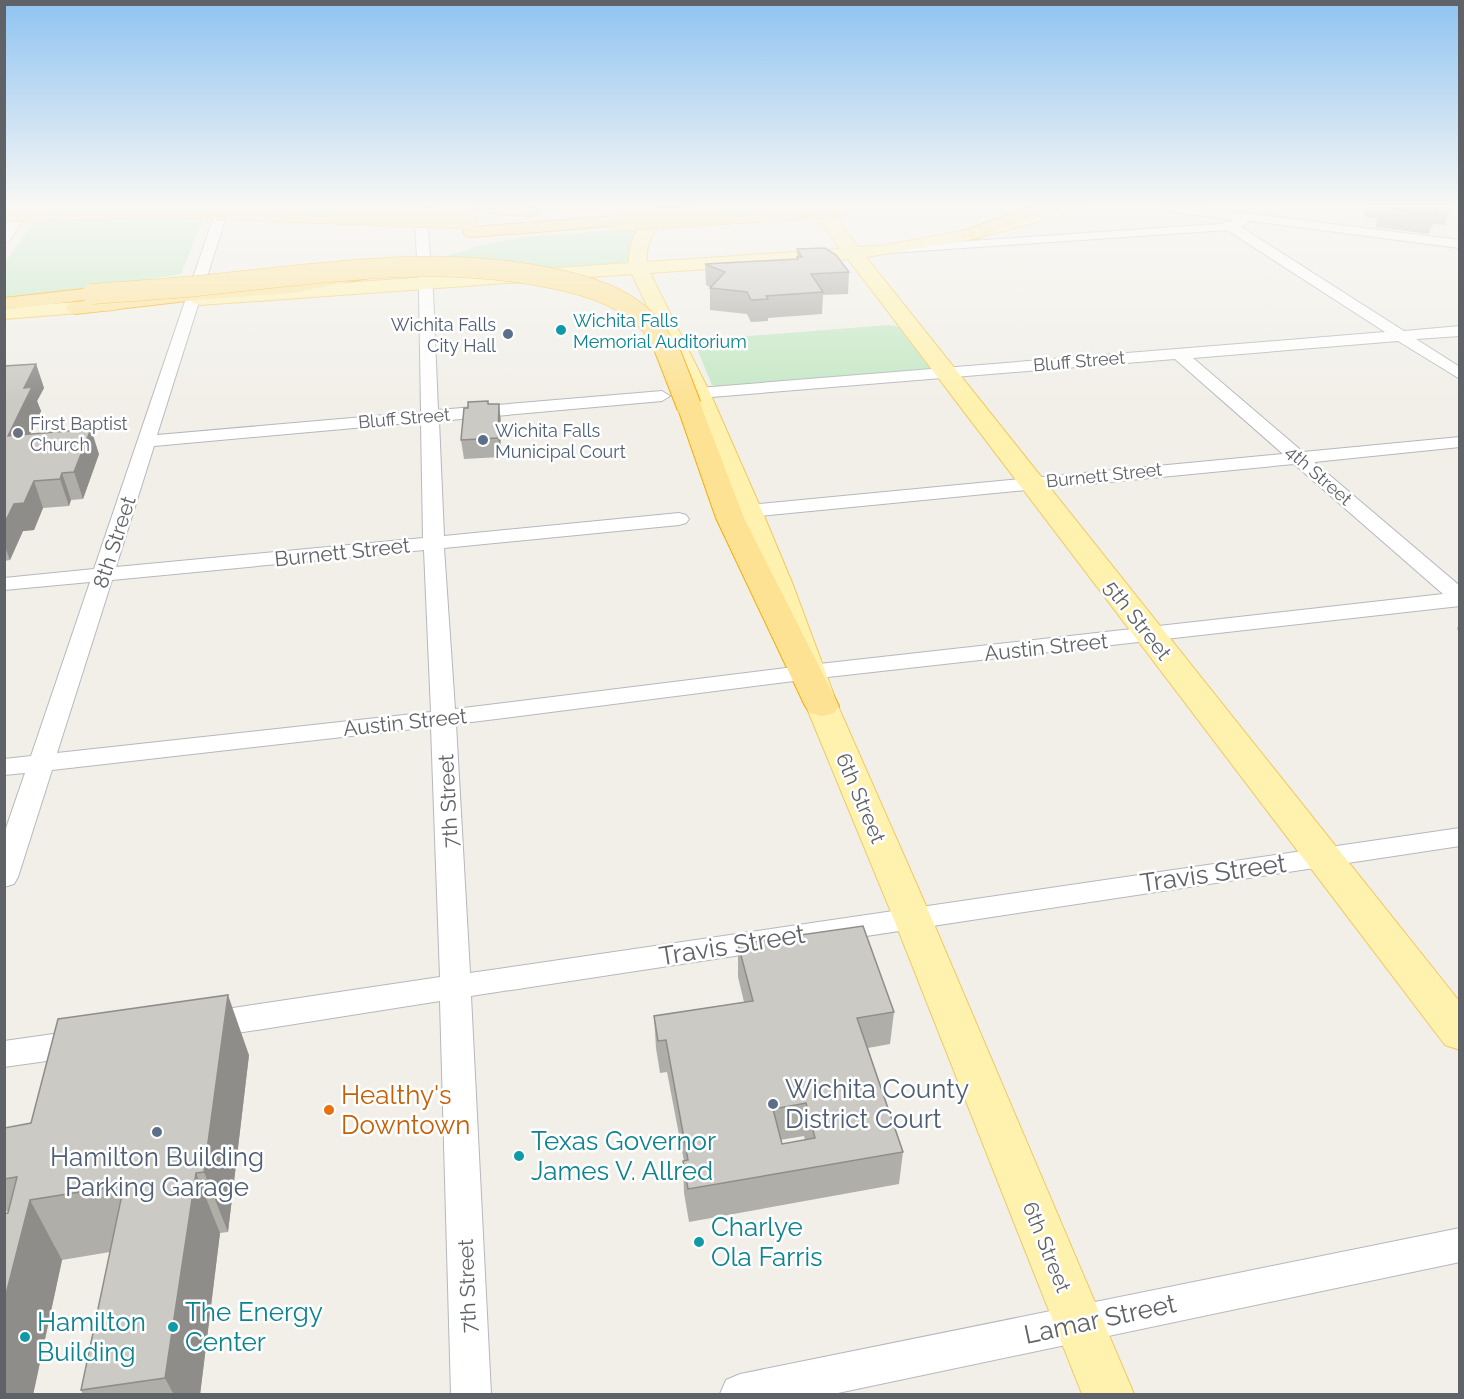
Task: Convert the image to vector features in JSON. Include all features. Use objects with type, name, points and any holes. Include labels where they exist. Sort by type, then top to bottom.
[{"type":"highway","points":[[92,294],[218,272]]},
{"type":"highway","points":[[4,304],[313,272]]},
{"type":"highway","points":[[76,308],[292,287],[368,272]]},
{"type":"highway","points":[[527,272],[571,282],[606,294],[642,315],[657,332],[675,369],[694,400],[730,518],[808,673]]},
{"type":"main road","points":[[195,297],[564,272]]},
{"type":"main road","name":"6th Street","points":[[640,272],[694,400],[749,511],[779,585],[808,673],[912,916],[1108,1395]]},
{"type":"main road","name":"5th Street","points":[[866,272],[1460,1033]]},
{"type":"main road","points":[[4,313],[76,308]]},
{"type":"street","name":"8th Street","points":[[4,877],[203,272]]},
{"type":"street","name":"7th Street","points":[[427,272],[434,543],[456,988],[471,1395]]},
{"type":"street","points":[[1302,272],[1460,374]]},
{"type":"street","name":"Bluff Street","points":[[694,400],[944,372],[1460,331]]},
{"type":"street","name":"4th Street","points":[[1178,353],[1460,598]]},
{"type":"street","name":"Bluff Street","points":[[147,441],[662,396]]},
{"type":"street","name":"Burnett Street","points":[[749,511],[1460,442]]},
{"type":"street","name":"Burnett Street","points":[[4,584],[679,519]]},
{"type":"street","name":"Austin Street","points":[[4,768],[1460,598]]},
{"type":"street","name":"Travis Street","points":[[178,1029],[912,916],[1460,837]]},
{"type":"street","points":[[4,1054],[109,1039]]},
{"type":"street","name":"Lamar Street","points":[[740,1395],[1460,1245]]},
{"type":"green space","points":[[5,272],[182,272],[63,293],[5,299]]},
{"type":"green space","points":[[889,325],[899,327],[931,369],[722,388],[712,385],[695,344],[699,340]]},
{"type":"building","points":[[725,272],[844,272],[811,274],[823,292],[766,296],[768,299],[751,300],[747,292],[710,288]]},
{"type":"building","points":[[36,364],[24,388],[32,387],[8,436],[91,429],[74,472],[62,473],[60,479],[34,481],[24,503],[14,504],[4,524],[4,366]]},
{"type":"building","points":[[488,401],[488,404],[499,404],[498,438],[461,440],[464,408],[468,408],[468,402]]},
{"type":"building","name":"Wichita County District Court","points":[[863,926],[894,1012],[857,1018],[903,1152],[688,1189],[683,1161],[688,1160],[666,1040],[658,1041],[654,1016],[753,1001],[738,944]],"holes":[[[806,1103],[815,1138],[782,1144],[773,1109]]]},
{"type":"building","points":[[228,995],[204,1172],[196,1173],[165,1378],[81,1390],[124,1185],[30,1200],[4,1302],[4,1214],[8,1213],[17,1177],[4,1179],[4,1128],[31,1123],[58,1019]]},
{"type":"place","name":"Wichita Falls Memorial Auditorium","points":[[561,330]]},
{"type":"place","name":"Wichita Falls City Hall","points":[[508,334]]},
{"type":"place","name":"First Baptist Church","points":[[18,433]]},
{"type":"place","name":"Wichita Falls Municipal Court","points":[[483,440]]},
{"type":"place","name":"Wichita County District Court","points":[[773,1104]]},
{"type":"place","name":"Healthy's Downtown","points":[[329,1110]]},
{"type":"place","name":"Hamilton Building Parking Garage","points":[[157,1132]]},
{"type":"place","name":"Texas Governor James V. Allred","points":[[519,1156]]},
{"type":"place","name":"Charlye Ola Farris","points":[[699,1242]]},
{"type":"place","name":"The Energy Center","points":[[173,1327]]},
{"type":"place","name":"Hamilton Building","points":[[25,1337]]}]
